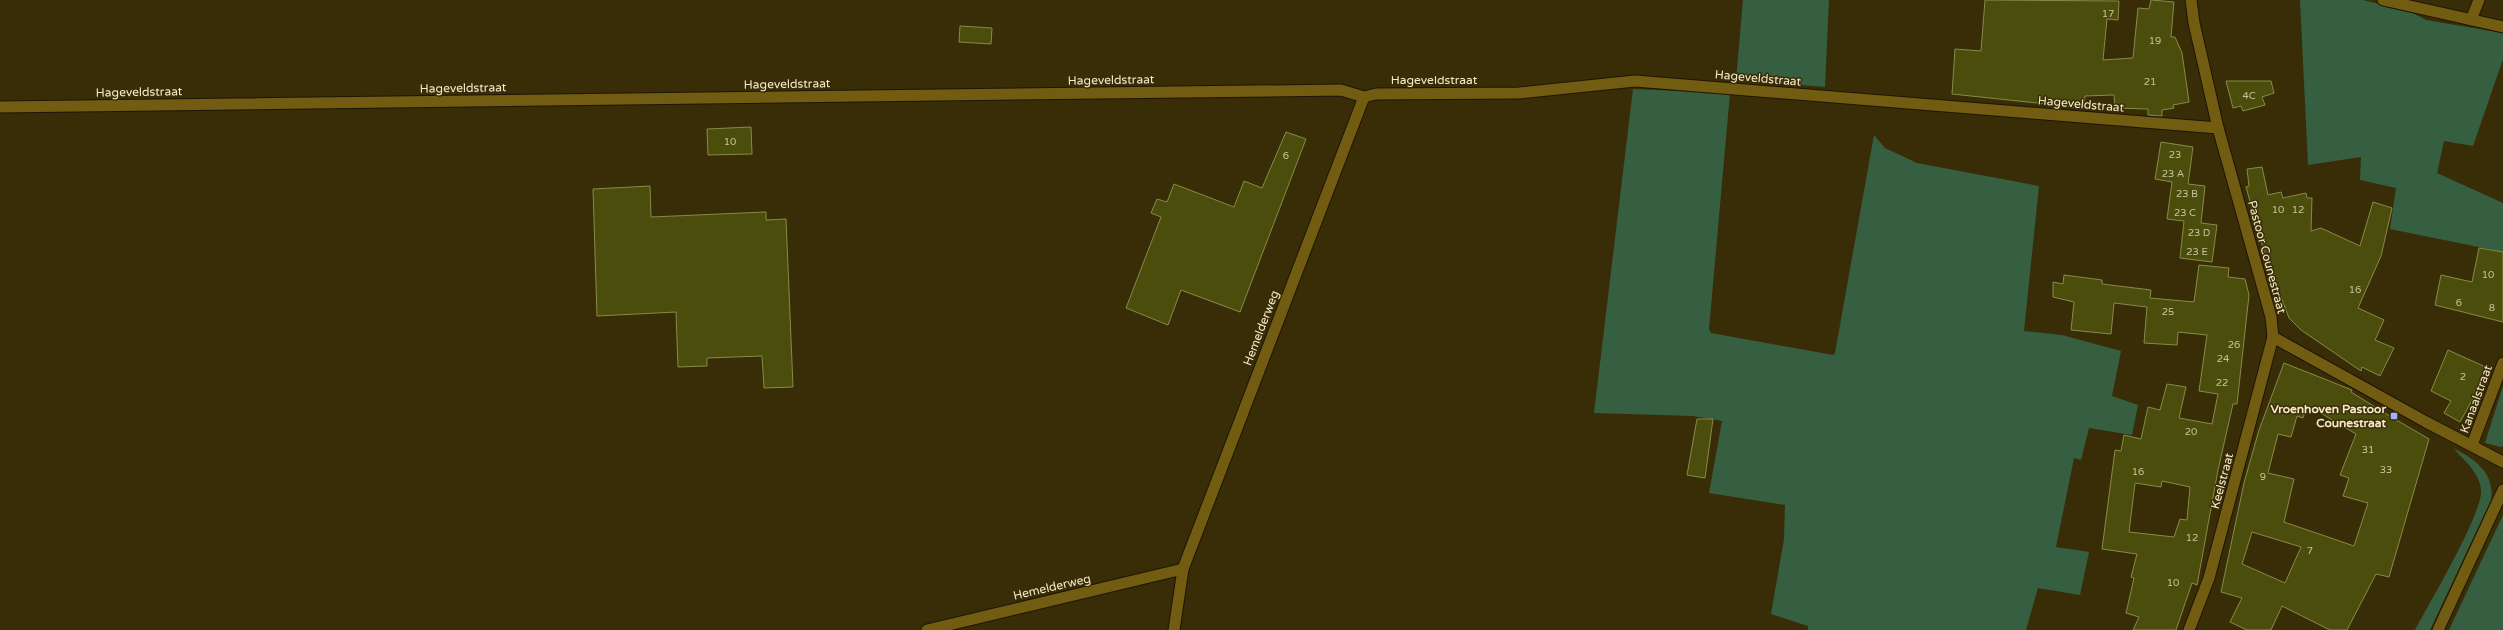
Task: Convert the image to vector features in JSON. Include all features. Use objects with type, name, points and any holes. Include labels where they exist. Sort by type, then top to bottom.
[{"type":"street","name":"Pastoor Counestraat","points":[[2191,0],[2194,23],[2218,128],[2271,317],[2273,337]]},
{"type":"street","points":[[2382,0],[2503,27]]},
{"type":"street","points":[[2471,20],[2479,0]]},
{"type":"street","name":"Hageveldstraat","points":[[0,107],[1341,90],[1364,97],[1376,94],[1519,93],[1635,81],[2218,128]]},
{"type":"street","name":"Hemelderweg","points":[[1174,630],[1183,569],[1364,97]]},
{"type":"street","points":[[2273,337],[2426,422],[2503,462]]},
{"type":"street","name":"Keelstraat","points":[[2189,630],[2209,578],[2273,337]]},
{"type":"street","name":"Kanaalstraat","points":[[2472,445],[2503,362]]},
{"type":"street","points":[[2438,630],[2503,490]]},
{"type":"street","name":"Hemelderweg","points":[[927,630],[1183,569]]},
{"type":"green space","points":[[1743,0],[1829,0],[1825,87],[1736,80]]},
{"type":"green space","points":[[2300,0],[2363,0],[2411,12],[2426,20],[2503,33],[2503,59],[2473,146],[2444,141],[2437,173],[2503,203],[2503,252],[2390,229],[2396,188],[2360,180],[2361,157],[2308,165]]},
{"type":"green space","points":[[1633,89],[1730,93],[1709,329],[1711,333],[1833,355],[1835,353],[1874,135],[1885,148],[1917,163],[2039,186],[2024,331],[2062,335],[2121,351],[2112,396],[2138,405],[2132,435],[2089,428],[2081,460],[2074,458],[2056,547],[2089,552],[2080,595],[2038,588],[2026,630],[1808,630],[1808,626],[1771,614],[1784,539],[1785,505],[1709,493],[1722,421],[1693,416],[1594,413]]},
{"type":"green space","points":[[2503,386],[2503,446],[2501,447],[2485,443]]},
{"type":"green space","points":[[2453,448],[2469,457],[2482,468],[2490,482],[2491,500],[2430,630],[2415,630],[2454,559],[2480,501],[2480,484],[2475,472]]},
{"type":"green space","points":[[2503,515],[2503,630],[2449,630]]},
{"type":"building","points":[[1985,0],[2119,1],[2118,20],[2107,19],[2103,60],[2133,58],[2138,8],[2149,9],[2151,0],[2174,2],[2171,37],[2175,37],[2182,53],[2189,102],[2173,105],[2174,108],[2162,110],[2162,116],[2148,115],[2148,109],[2115,108],[2114,95],[2085,96],[2084,108],[1952,94],[1955,49],[1981,51]]},
{"type":"building","points":[[960,26],[992,28],[991,44],[959,42]]},
{"type":"building","points":[[2226,81],[2271,81],[2274,93],[2262,97],[2265,105],[2243,111],[2241,106],[2233,108]]},
{"type":"building","points":[[751,127],[752,154],[708,155],[707,129]]},
{"type":"building","points":[[1286,132],[1306,139],[1240,312],[1181,290],[1168,325],[1126,308],[1161,217],[1151,213],[1157,199],[1167,202],[1174,184],[1234,207],[1244,181],[1262,188]]},
{"type":"building","points":[[2161,142],[2193,147],[2188,184],[2205,186],[2201,223],[2217,225],[2212,262],[2180,258],[2184,221],[2167,219],[2172,182],[2155,179]]},
{"type":"building","points":[[2262,167],[2268,195],[2281,192],[2283,198],[2306,193],[2307,198],[2312,198],[2311,231],[2321,228],[2360,246],[2373,202],[2392,208],[2381,256],[2358,308],[2384,320],[2375,340],[2394,348],[2380,376],[2362,367],[2361,371],[2301,330],[2289,318],[2265,255],[2246,187],[2249,186],[2247,169]]},
{"type":"building","points":[[650,186],[651,217],[766,212],[766,220],[786,219],[793,387],[764,388],[762,356],[707,358],[707,366],[678,367],[676,312],[597,316],[593,189]]},
{"type":"building","points":[[2479,248],[2503,252],[2503,322],[2435,305],[2441,275],[2472,282]]},
{"type":"building","points":[[2199,265],[2229,268],[2228,277],[2245,279],[2249,295],[2237,404],[2233,404],[2218,470],[2197,585],[2192,583],[2176,630],[2133,630],[2139,617],[2126,613],[2134,578],[2131,577],[2137,554],[2102,549],[2115,450],[2121,451],[2124,435],[2141,439],[2148,407],[2160,410],[2167,384],[2186,387],[2179,418],[2212,424],[2218,394],[2199,391],[2207,335],[2178,332],[2177,345],[2144,343],[2147,307],[2114,303],[2111,334],[2071,330],[2074,302],[2053,297],[2053,282],[2063,284],[2064,275],[2102,280],[2102,284],[2151,290],[2150,298],[2194,302]],"holes":[[[2162,481],[2190,487],[2187,520],[2180,519],[2174,537],[2129,532],[2135,483],[2161,487]]]},
{"type":"building","points":[[2448,350],[2490,369],[2483,387],[2480,386],[2460,422],[2444,413],[2451,401],[2431,391]]},
{"type":"building","points":[[2284,363],[2352,390],[2351,392],[2429,439],[2389,577],[2376,574],[2347,630],[2330,630],[2282,606],[2271,630],[2247,630],[2230,622],[2242,598],[2221,592],[2244,483],[2259,430]],"holes":[[[2307,405],[2356,434],[2340,475],[2349,478],[2343,496],[2368,503],[2354,546],[2284,522],[2294,479],[2268,473],[2278,434],[2291,437],[2297,416],[2303,418]],[[2252,532],[2301,547],[2285,583],[2242,564]]]},
{"type":"building","points":[[1697,419],[1713,419],[1705,478],[1687,475]]},
{"type":"place","name":"Vroenhoven Pastoor Counestraat","points":[[2394,416]]}]
